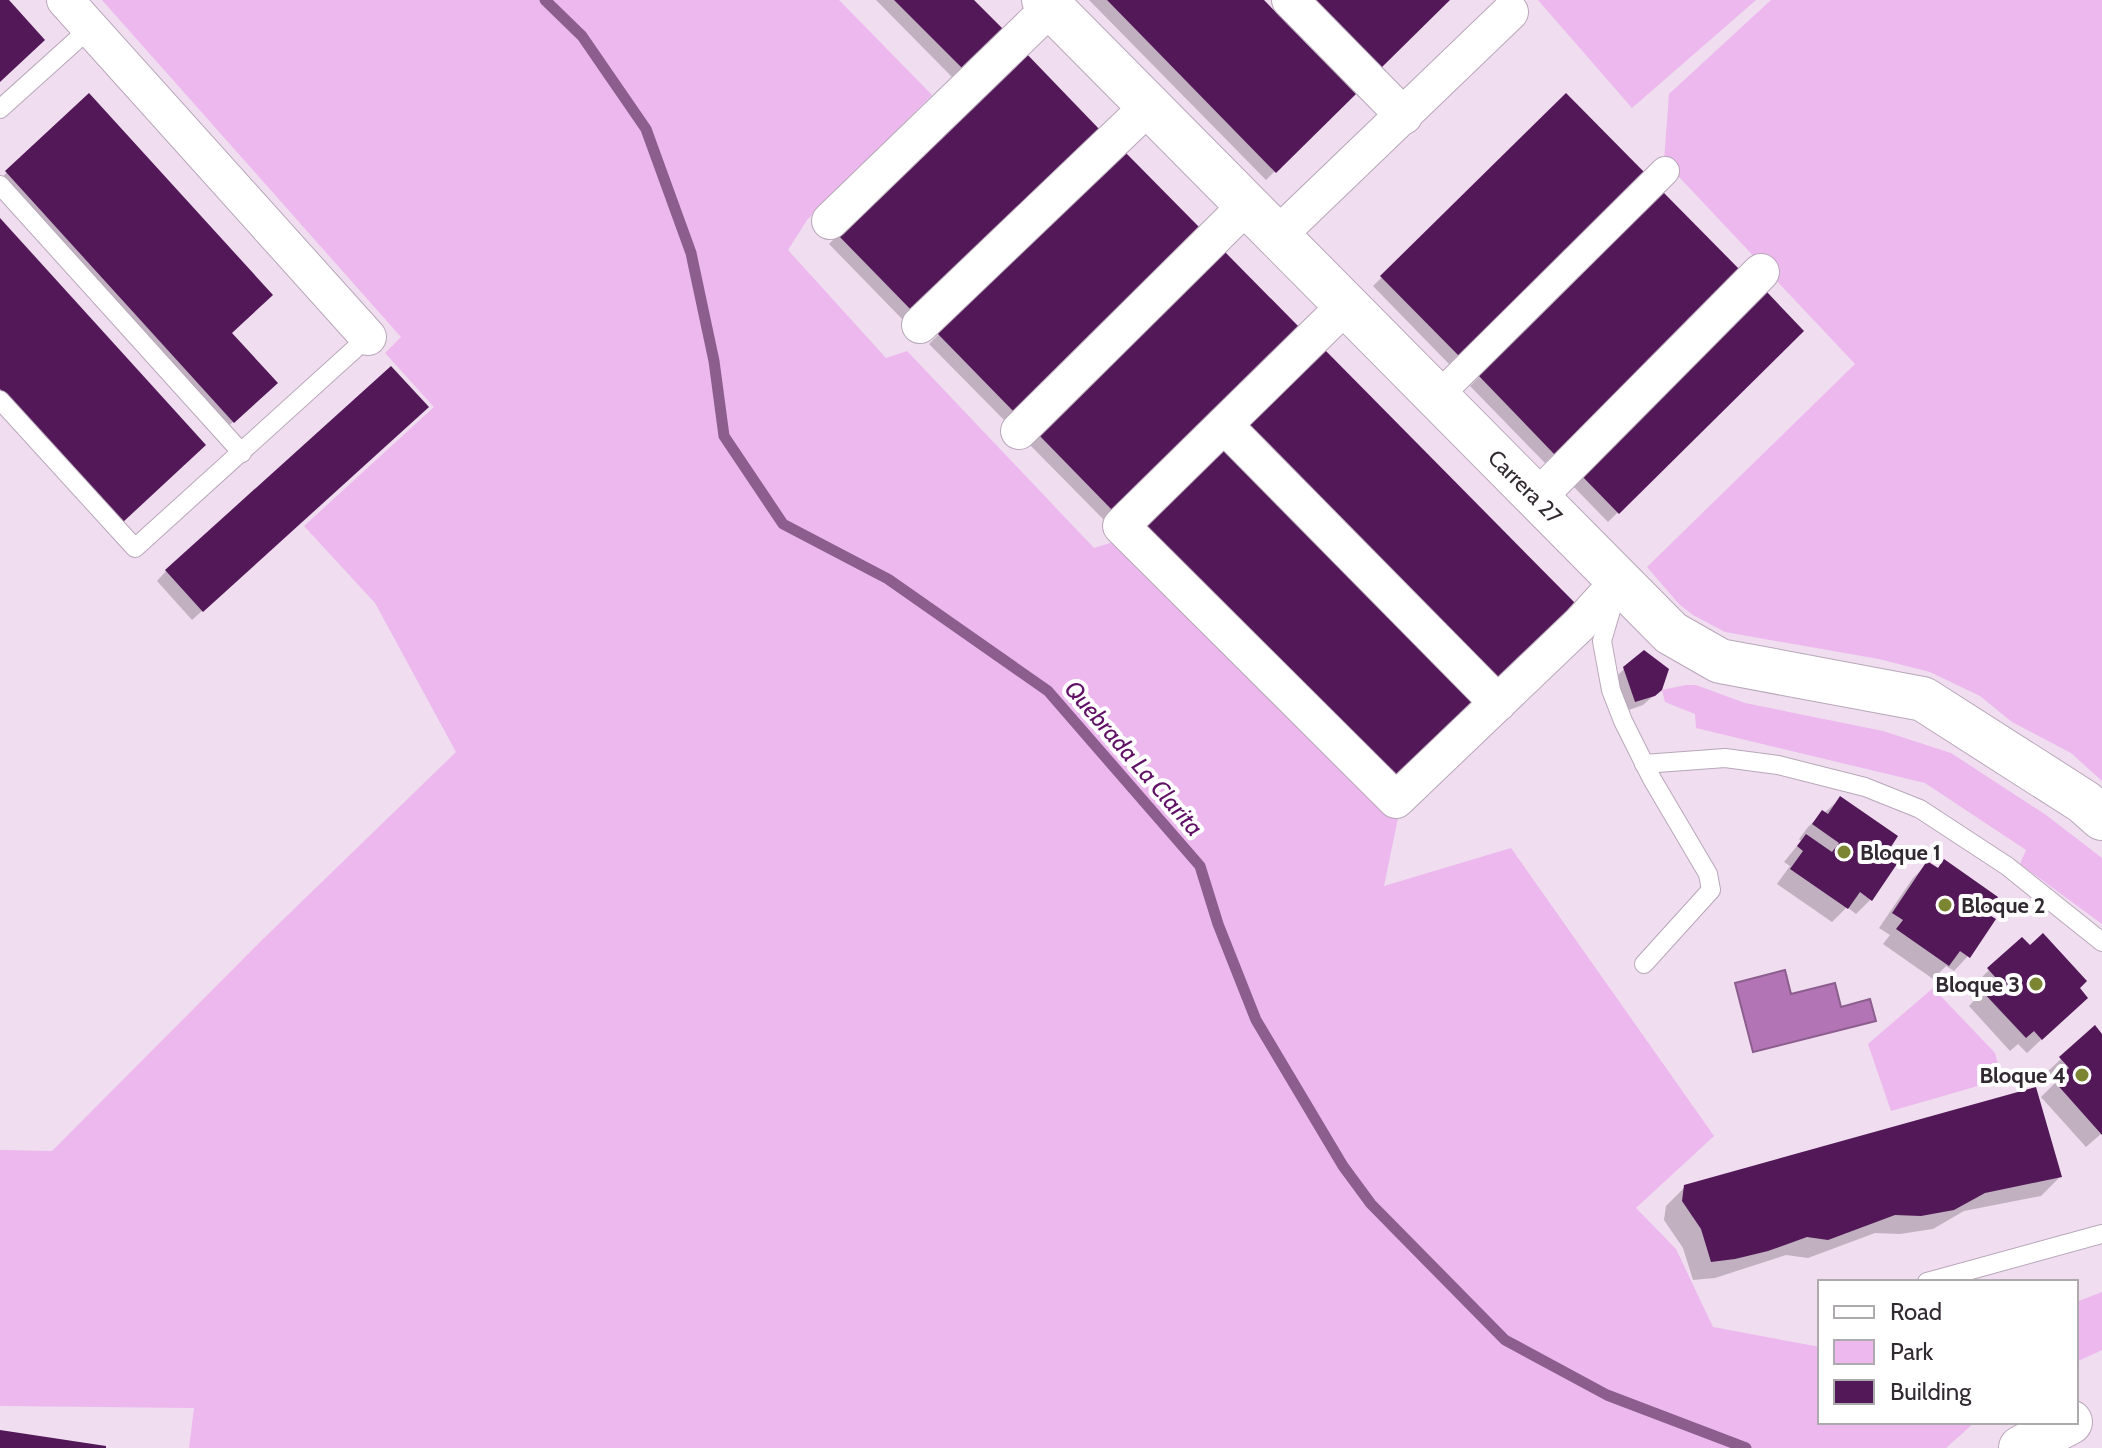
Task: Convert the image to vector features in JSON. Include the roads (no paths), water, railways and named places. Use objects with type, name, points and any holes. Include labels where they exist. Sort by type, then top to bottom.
[{"type":"street","points":[[65,0],[368,337]]},
{"type":"street","points":[[1290,0],[1404,116]]},
{"type":"street","points":[[830,221],[1047,4]]},
{"type":"street","name":"Carrera 27","points":[[1047,4],[1671,633],[1720,661],[1923,699],[2084,802],[2102,818]]},
{"type":"street","points":[[1277,236],[1510,12]]},
{"type":"street","points":[[920,325],[1149,106]]},
{"type":"street","points":[[1437,397],[1665,171]]},
{"type":"street","points":[[1019,431],[1247,205]]},
{"type":"street","points":[[1537,498],[1761,272]]},
{"type":"street","points":[[1346,305],[1121,526],[1396,800],[1580,624],[1619,581]]},
{"type":"street","points":[[1225,426],[1498,703]]},
{"type":"street","points":[[2078,1418],[2102,1412]]},
{"type":"street","points":[[2021,1448],[2066,1424]]},
{"type":"lane","points":[[0,109],[90,28]]},
{"type":"lane","points":[[0,185],[242,453]]},
{"type":"lane","points":[[0,400],[135,548],[368,337]]},
{"type":"lane","points":[[1619,581],[1602,641],[1611,690],[1644,764],[1699,855],[1711,890],[1644,964]]},
{"type":"lane","points":[[1644,764],[1725,758],[1778,765],[1865,787],[1920,809],[2007,866],[2102,942]]},
{"type":"lane","points":[[1934,1280],[2102,1234]]},
{"type":"waterway","name":"Quebrada La Clarita","points":[[545,0],[582,36],[646,129],[691,253],[714,361],[724,436],[783,524],[888,579],[1048,691],[1200,866],[1218,924],[1256,1020],[1343,1166],[1371,1204],[1505,1340],[1607,1395],[1746,1448]]},
{"type":"place","name":"Bloque 1","points":[[1844,852]]},
{"type":"place","name":"Bloque 2","points":[[1945,905]]},
{"type":"place","name":"Bloque 3","points":[[2036,984]]},
{"type":"place","name":"Bloque 4","points":[[2082,1075]]}]
